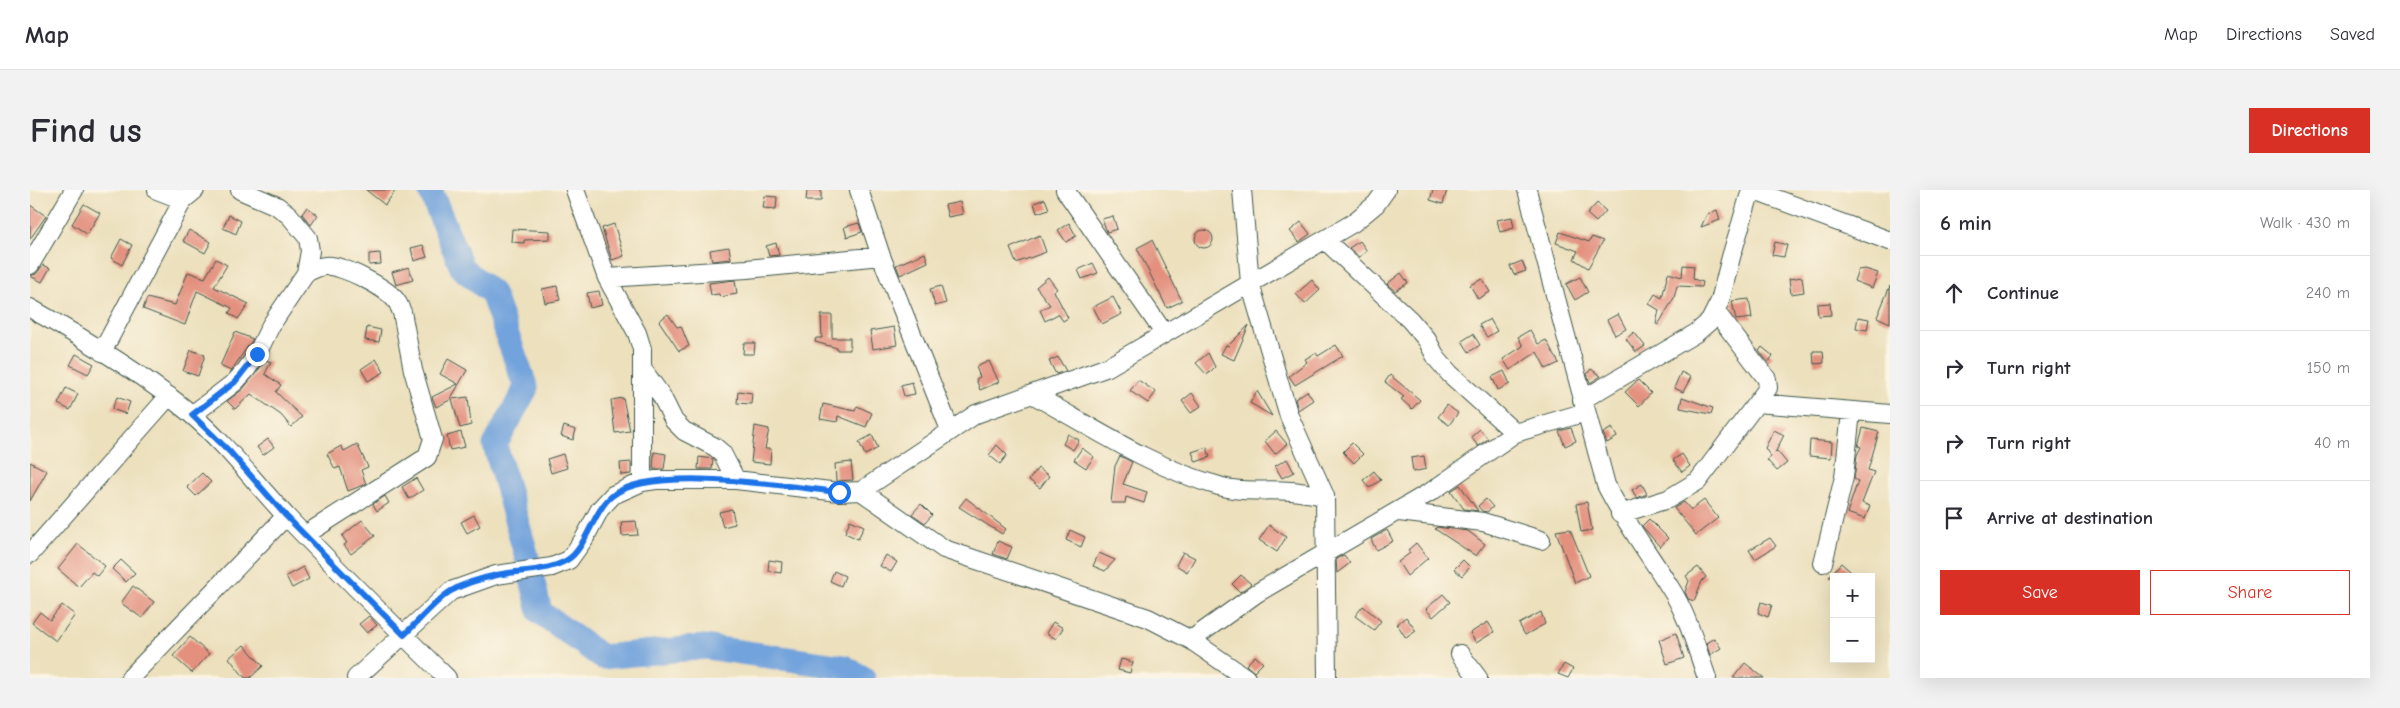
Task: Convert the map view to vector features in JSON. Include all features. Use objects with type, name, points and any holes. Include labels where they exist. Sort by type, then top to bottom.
[{"type":"street","points":[[30,265],[74,190]]},
{"type":"street","points":[[102,352],[189,195],[157,190]]},
{"type":"street","points":[[192,415],[246,370],[257,354],[271,325],[306,273],[310,251],[308,238],[290,215],[277,206],[240,190]]},
{"type":"street","points":[[575,190],[607,278],[637,333],[642,350],[642,482]]},
{"type":"street","points":[[859,190],[881,256],[950,430]]},
{"type":"street","points":[[1064,190],[1164,333]]},
{"type":"street","points":[[1242,190],[1250,283],[1289,416],[1325,496],[1327,678]]},
{"type":"street","points":[[356,678],[451,591],[496,575],[552,567],[569,560],[584,539],[600,509],[612,495],[642,482],[656,480],[736,480],[839,492],[860,491],[976,414],[1108,367],[1353,223],[1376,204],[1386,190]]},
{"type":"street","points":[[1527,190],[1606,486],[1620,514],[1670,586],[1680,606],[1707,678]]},
{"type":"street","points":[[1191,640],[1257,593],[1399,512],[1515,433],[1584,406],[1696,333],[1710,321],[1716,312],[1752,190],[1799,198],[1890,241]]},
{"type":"street","points":[[1325,240],[1410,320],[1427,340],[1437,359],[1450,374],[1515,433]]},
{"type":"street","points":[[607,278],[747,269],[881,256]]},
{"type":"street","points":[[305,535],[428,457],[433,439],[419,394],[402,312],[397,301],[382,289],[343,269],[324,266],[306,273]]},
{"type":"street","points":[[30,308],[169,396],[192,415],[230,452],[286,516],[447,678]]},
{"type":"street","points":[[1620,514],[1668,499],[1698,481],[1768,388],[1769,383],[1716,312]]},
{"type":"street","points":[[643,370],[661,394],[674,421],[684,431],[722,453],[736,480]]},
{"type":"street","points":[[1032,394],[1117,442],[1181,474],[1221,487],[1261,491],[1290,491],[1325,496]]},
{"type":"street","points":[[30,554],[169,396]]},
{"type":"street","points":[[1757,403],[1890,414]]},
{"type":"street","points":[[1823,563],[1844,477],[1851,412]]},
{"type":"street","points":[[860,491],[944,549],[1072,590],[1148,618],[1191,640],[1246,678]]},
{"type":"street","points":[[1399,512],[1482,522],[1541,540]]},
{"type":"street","points":[[130,678],[286,516]]},
{"type":"street","points":[[1460,654],[1478,678]]},
{"type":"building","points":[[366,190],[396,190],[385,205]]},
{"type":"building","points":[[807,190],[821,190],[821,201],[806,201]]},
{"type":"building","points":[[1433,190],[1447,190],[1443,204],[1430,200]]},
{"type":"building","points":[[765,196],[777,197],[776,209],[763,208]]},
{"type":"building","points":[[1045,199],[1049,209],[1037,213],[1034,203]]},
{"type":"building","points":[[960,202],[963,214],[948,217],[945,205]]},
{"type":"building","points":[[1597,203],[1606,211],[1596,222],[1587,214]]},
{"type":"building","points":[[84,204],[100,213],[87,234],[72,224]]},
{"type":"building","points":[[30,205],[46,216],[30,239]]},
{"type":"building","points":[[307,207],[318,215],[311,225],[302,214]]},
{"type":"building","points":[[1717,210],[1720,220],[1701,227],[1707,214]]},
{"type":"building","points":[[229,215],[241,221],[236,234],[223,228]]},
{"type":"building","points":[[1113,216],[1117,229],[1107,232],[1102,219]]},
{"type":"building","points":[[1512,217],[1514,228],[1500,232],[1497,220]]},
{"type":"building","points":[[1301,222],[1310,234],[1299,242],[1290,231]]},
{"type":"building","points":[[859,223],[862,232],[847,237],[844,227]]},
{"type":"building","points":[[1069,223],[1076,236],[1066,242],[1058,230]]},
{"type":"building","points":[[614,224],[624,256],[612,260],[602,228]]},
{"type":"building","points":[[512,229],[550,231],[550,239],[524,240],[524,243],[511,242]]},
{"type":"building","points":[[189,230],[211,242],[205,253],[183,241]]},
{"type":"building","points":[[1204,230],[1210,233],[1213,239],[1210,245],[1204,248],[1198,245],[1195,239],[1198,233]]},
{"type":"building","points":[[1560,232],[1589,242],[1592,237],[1603,241],[1588,268],[1574,259],[1578,251],[1556,243]]},
{"type":"building","points":[[1040,235],[1046,252],[1016,263],[1010,248]]},
{"type":"building","points":[[121,239],[132,245],[122,265],[111,258]]},
{"type":"building","points":[[1152,240],[1182,301],[1167,308],[1137,248]]},
{"type":"building","points":[[1360,241],[1367,251],[1359,257],[1349,248]]},
{"type":"building","points":[[1775,242],[1787,245],[1784,257],[1772,255]]},
{"type":"building","points":[[776,243],[779,255],[769,256],[766,246]]},
{"type":"building","points":[[423,245],[427,257],[414,261],[411,248]]},
{"type":"building","points":[[729,247],[731,259],[712,261],[710,250]]},
{"type":"building","points":[[380,253],[381,264],[369,265],[369,254]]},
{"type":"building","points":[[925,253],[928,262],[900,275],[896,265]]},
{"type":"building","points":[[216,259],[227,265],[214,287],[249,304],[238,319],[229,313],[232,308],[197,291],[185,325],[143,309],[147,298],[175,305],[188,272],[205,278]]},
{"type":"building","points":[[1522,261],[1526,271],[1514,275],[1510,266]]},
{"type":"building","points":[[1093,263],[1098,273],[1082,279],[1078,270]]},
{"type":"building","points":[[43,265],[50,268],[42,282],[30,276],[36,274]]},
{"type":"building","points":[[1683,265],[1694,266],[1693,279],[1703,282],[1702,287],[1677,286],[1674,298],[1658,325],[1656,324],[1659,310],[1649,304],[1655,294],[1662,298],[1668,273],[1682,277]]},
{"type":"building","points":[[409,267],[413,280],[396,285],[392,272]]},
{"type":"building","points":[[1865,269],[1878,273],[1872,288],[1854,281],[1858,270]]},
{"type":"building","points":[[1401,273],[1408,283],[1395,291],[1387,284]]},
{"type":"building","points":[[1048,277],[1057,289],[1054,291],[1068,318],[1063,321],[1058,314],[1045,321],[1040,310],[1050,305],[1036,287]]},
{"type":"building","points":[[1580,277],[1588,292],[1575,300],[1566,284]]},
{"type":"building","points":[[1802,277],[1804,292],[1791,294],[1789,279]]},
{"type":"building","points":[[1482,279],[1490,292],[1478,299],[1470,285]]},
{"type":"building","points":[[735,280],[737,294],[720,297],[719,294],[711,295],[709,283]]},
{"type":"building","points":[[1312,280],[1320,290],[1305,304],[1296,294]]},
{"type":"building","points":[[557,286],[560,300],[545,303],[542,289]]},
{"type":"building","points":[[941,286],[946,303],[935,306],[930,289]]},
{"type":"building","points":[[1890,286],[1890,323],[1877,317]]},
{"type":"building","points":[[599,291],[602,305],[590,308],[587,293]]},
{"type":"building","points":[[1113,297],[1122,314],[1102,324],[1093,307]]},
{"type":"building","points":[[1749,299],[1752,318],[1736,320],[1732,301]]},
{"type":"building","points":[[1830,303],[1831,315],[1818,316],[1817,304]]},
{"type":"building","points":[[668,314],[677,327],[681,326],[689,346],[679,351],[659,321]]},
{"type":"building","points":[[1618,314],[1626,329],[1615,335],[1607,320]]},
{"type":"building","points":[[821,315],[832,315],[832,338],[850,338],[850,350],[837,350],[837,348],[815,342],[816,338],[822,338]]},
{"type":"building","points":[[1858,317],[1869,319],[1867,330],[1856,328]]},
{"type":"building","points":[[1490,319],[1497,331],[1487,337],[1479,325]]},
{"type":"building","points":[[1249,325],[1234,360],[1221,354],[1226,345],[1228,346]]},
{"type":"building","points":[[367,327],[381,330],[379,342],[365,340]]},
{"type":"building","points":[[894,327],[897,345],[873,349],[870,331]]},
{"type":"building","points":[[1530,330],[1538,344],[1546,340],[1559,363],[1546,369],[1537,352],[1510,370],[1503,359],[1523,346],[1518,337]]},
{"type":"building","points":[[235,332],[253,339],[231,371],[220,366]]},
{"type":"building","points":[[1634,332],[1645,346],[1636,352],[1626,339]]},
{"type":"building","points":[[1473,334],[1480,345],[1469,352],[1462,341]]},
{"type":"building","points":[[744,343],[755,343],[754,354],[743,354]]},
{"type":"building","points":[[1336,345],[1343,356],[1295,385],[1289,376],[1307,362],[1305,359],[1316,353],[1318,356]]},
{"type":"building","points":[[1762,347],[1773,356],[1768,362],[1759,351]]},
{"type":"building","points":[[191,350],[205,355],[198,376],[183,371]]},
{"type":"building","points":[[1813,351],[1823,351],[1824,363],[1814,364]]},
{"type":"building","points":[[1208,353],[1215,367],[1207,375],[1196,363]]},
{"type":"building","points":[[76,354],[94,364],[88,374],[70,365]]},
{"type":"building","points":[[1058,357],[1066,371],[1056,374],[1049,361]]},
{"type":"building","points":[[376,359],[384,372],[368,381],[361,369]]},
{"type":"building","points":[[448,359],[467,370],[450,400],[436,407],[432,397],[458,384],[440,374]]},
{"type":"building","points":[[266,360],[271,362],[265,374],[281,385],[276,392],[302,417],[291,427],[281,415],[251,394],[235,409],[227,401],[243,389]]},
{"type":"building","points":[[989,361],[999,382],[980,390],[976,379],[980,377],[976,367]]},
{"type":"building","points":[[1591,369],[1601,376],[1590,383],[1587,374]]},
{"type":"building","points":[[1504,371],[1510,384],[1498,390],[1492,377]]},
{"type":"building","points":[[1681,372],[1691,377],[1683,392],[1674,388]]},
{"type":"building","points":[[1390,375],[1420,400],[1412,409],[1401,399],[1404,397],[1385,382]]},
{"type":"building","points":[[1138,380],[1156,392],[1148,403],[1130,391]]},
{"type":"building","points":[[1638,380],[1651,393],[1639,406],[1625,392]]},
{"type":"building","points":[[912,382],[915,394],[904,396],[901,385]]},
{"type":"building","points":[[66,388],[78,394],[70,410],[58,404]]},
{"type":"building","points":[[738,391],[752,393],[751,404],[737,403]]},
{"type":"building","points":[[1257,391],[1272,416],[1250,403]]},
{"type":"building","points":[[1307,391],[1313,400],[1298,410],[1295,399]]},
{"type":"building","points":[[1192,393],[1201,406],[1191,413],[1182,401]]},
{"type":"building","points":[[117,397],[130,402],[126,414],[112,409]]},
{"type":"building","points":[[468,397],[471,425],[460,428],[452,399]]},
{"type":"building","points":[[1682,397],[1713,408],[1711,414],[1680,408]]},
{"type":"building","points":[[623,398],[630,431],[615,433],[611,400]]},
{"type":"building","points":[[823,404],[855,411],[857,406],[872,413],[866,427],[838,416],[837,422],[820,419]]},
{"type":"building","points":[[1447,405],[1458,413],[1449,425],[1438,417]]},
{"type":"building","points":[[564,426],[576,430],[573,440],[561,436]]},
{"type":"building","points":[[755,426],[769,429],[765,449],[771,449],[770,464],[751,462]]},
{"type":"building","points":[[1571,428],[1576,441],[1565,446],[1559,431]]},
{"type":"building","points":[[1612,428],[1617,437],[1607,443],[1603,433]]},
{"type":"building","points":[[1863,428],[1879,432],[1868,470],[1874,472],[1862,503],[1870,506],[1865,519],[1847,513],[1858,481],[1854,479],[1857,455],[1861,447],[1858,446]]},
{"type":"building","points":[[1480,429],[1488,439],[1478,446],[1471,437]]},
{"type":"building","points":[[1774,430],[1784,435],[1775,453],[1777,451],[1787,463],[1777,471],[1767,460],[1771,457],[1765,448]]},
{"type":"building","points":[[1276,431],[1287,444],[1275,454],[1265,441]]},
{"type":"building","points":[[461,432],[465,447],[450,450],[447,436]]},
{"type":"building","points":[[1068,434],[1079,440],[1073,450],[1063,444]]},
{"type":"building","points":[[872,435],[878,448],[865,455],[859,442]]},
{"type":"building","points":[[268,439],[274,447],[263,455],[257,447]]},
{"type":"building","points":[[1810,440],[1832,442],[1831,458],[1809,456]]},
{"type":"building","points":[[1352,443],[1363,454],[1354,463],[1343,452]]},
{"type":"building","points":[[357,444],[368,467],[361,470],[366,484],[348,491],[340,467],[335,469],[327,454],[341,446],[344,451]]},
{"type":"building","points":[[997,445],[1007,455],[1000,464],[989,455]]},
{"type":"building","points":[[1207,447],[1210,457],[1196,462],[1192,452]]},
{"type":"building","points":[[1082,448],[1094,457],[1086,468],[1074,460]]},
{"type":"building","points":[[654,452],[666,454],[664,469],[653,469]]},
{"type":"building","points":[[563,454],[567,468],[551,473],[547,459]]},
{"type":"building","points":[[1682,454],[1690,466],[1682,472],[1673,460]]},
{"type":"building","points":[[1120,456],[1132,462],[1123,484],[1147,492],[1144,503],[1126,497],[1125,503],[1111,503],[1115,466]]},
{"type":"building","points":[[1424,456],[1426,469],[1413,472],[1411,458]]},
{"type":"building","points":[[699,457],[713,459],[712,469],[698,469]]},
{"type":"building","points":[[1287,459],[1294,472],[1282,478],[1275,466]]},
{"type":"building","points":[[30,462],[47,471],[30,501]]},
{"type":"building","points":[[631,462],[631,474],[621,475],[620,463]]},
{"type":"building","points":[[851,462],[853,480],[836,481],[835,464]]},
{"type":"building","points":[[1038,468],[1049,476],[1040,488],[1029,480]]},
{"type":"building","points":[[1374,471],[1381,480],[1369,488],[1363,480]]},
{"type":"building","points":[[202,473],[211,482],[196,496],[187,487]]},
{"type":"building","points":[[416,478],[423,490],[409,499],[402,487]]},
{"type":"building","points":[[1642,484],[1647,494],[1637,498],[1632,490]]},
{"type":"building","points":[[1460,485],[1478,511],[1464,509],[1451,491]]},
{"type":"building","points":[[385,496],[389,503],[377,511],[373,504]]},
{"type":"building","points":[[966,498],[1006,529],[1002,534],[959,507]]},
{"type":"building","points":[[1486,499],[1493,507],[1487,512],[1482,511],[1478,506]]},
{"type":"building","points":[[1704,500],[1718,518],[1696,535],[1674,508],[1684,502],[1691,510]]},
{"type":"building","points":[[1587,502],[1592,530],[1581,532],[1576,504]]},
{"type":"building","points":[[921,504],[932,515],[925,523],[912,514]]},
{"type":"building","points":[[732,509],[735,524],[723,527],[719,512]]},
{"type":"building","points":[[474,515],[480,526],[467,533],[461,522]]},
{"type":"building","points":[[1649,519],[1668,538],[1660,547],[1642,526]]},
{"type":"building","points":[[362,520],[375,536],[351,554],[344,545],[347,543],[342,536]]},
{"type":"building","points":[[850,520],[864,526],[858,539],[845,533]]},
{"type":"building","points":[[636,521],[638,535],[622,536],[621,522]]},
{"type":"building","points":[[1269,525],[1286,537],[1277,552],[1259,540]]},
{"type":"building","points":[[1437,527],[1468,531],[1485,544],[1476,556],[1435,529]]},
{"type":"building","points":[[1570,529],[1589,576],[1575,583],[1556,531]]},
{"type":"building","points":[[1070,530],[1085,537],[1081,547],[1066,540]]},
{"type":"building","points":[[1387,530],[1393,541],[1376,550],[1371,539]]},
{"type":"building","points":[[1770,538],[1776,546],[1755,559],[1749,550]]},
{"type":"building","points":[[998,541],[1012,547],[1007,559],[993,554]]},
{"type":"building","points":[[1416,543],[1428,558],[1407,576],[1398,562],[1410,553],[1408,550]]},
{"type":"building","points":[[78,544],[105,566],[97,576],[92,572],[79,587],[58,569]]},
{"type":"building","points":[[1183,552],[1195,558],[1187,572],[1176,565]]},
{"type":"building","points":[[1099,553],[1115,560],[1105,571],[1093,566]]},
{"type":"building","points":[[886,555],[897,562],[891,572],[880,566]]},
{"type":"building","points":[[1344,555],[1350,563],[1337,573],[1336,559]]},
{"type":"building","points":[[121,560],[135,573],[126,582],[112,569]]},
{"type":"building","points":[[769,560],[782,562],[781,573],[768,571]]},
{"type":"building","points":[[1463,560],[1470,567],[1462,576],[1454,569]]},
{"type":"building","points":[[1841,563],[1850,571],[1848,573],[1832,573]]},
{"type":"building","points":[[303,567],[309,579],[292,588],[286,576]]},
{"type":"building","points":[[1698,567],[1706,577],[1702,581],[1694,601],[1688,599],[1685,592],[1689,581],[1686,576]]},
{"type":"building","points":[[834,571],[845,576],[841,586],[830,581]]},
{"type":"building","points":[[1241,575],[1251,584],[1240,592],[1232,584]]},
{"type":"building","points":[[133,586],[154,602],[142,618],[121,603]]},
{"type":"building","points":[[1443,594],[1450,602],[1433,617],[1426,609]]},
{"type":"building","points":[[1761,602],[1772,605],[1768,617],[1758,613]]},
{"type":"building","points":[[62,605],[75,615],[56,641],[32,623],[40,612],[50,620]]},
{"type":"building","points":[[1363,606],[1381,621],[1374,630],[1355,616]]},
{"type":"building","points":[[1541,612],[1545,624],[1525,635],[1519,624]]},
{"type":"building","points":[[369,616],[377,625],[367,633],[359,624]]},
{"type":"building","points":[[1406,617],[1416,631],[1406,638],[1397,624]]},
{"type":"building","points":[[1053,622],[1063,628],[1056,639],[1046,633]]},
{"type":"building","points":[[1488,622],[1494,632],[1476,643],[1470,633]]},
{"type":"building","points":[[1676,633],[1684,658],[1667,664],[1659,640]]},
{"type":"building","points":[[190,637],[209,654],[192,673],[173,656]]},
{"type":"building","points":[[1714,638],[1721,648],[1710,655],[1706,643]]},
{"type":"building","points":[[244,645],[263,666],[250,678],[245,678],[229,658]]},
{"type":"building","points":[[1255,656],[1263,663],[1254,672],[1246,665]]},
{"type":"building","points":[[1121,659],[1133,662],[1130,673],[1118,670]]},
{"type":"building","points":[[1745,663],[1764,678],[1733,678]]},
{"type":"building","points":[[1564,664],[1573,669],[1568,678],[1558,674]]},
{"type":"waterway","points":[[430,190],[462,268],[492,293],[526,388],[495,445],[526,554],[540,612],[602,657],[705,647],[844,667],[863,678]]},
{"type":"route","points":[[257,354],[235,382],[192,415],[230,452],[286,516],[404,635],[451,591],[496,575],[552,567],[569,560],[584,539],[600,509],[612,495],[642,482],[656,480],[736,480],[839,492]]}]
